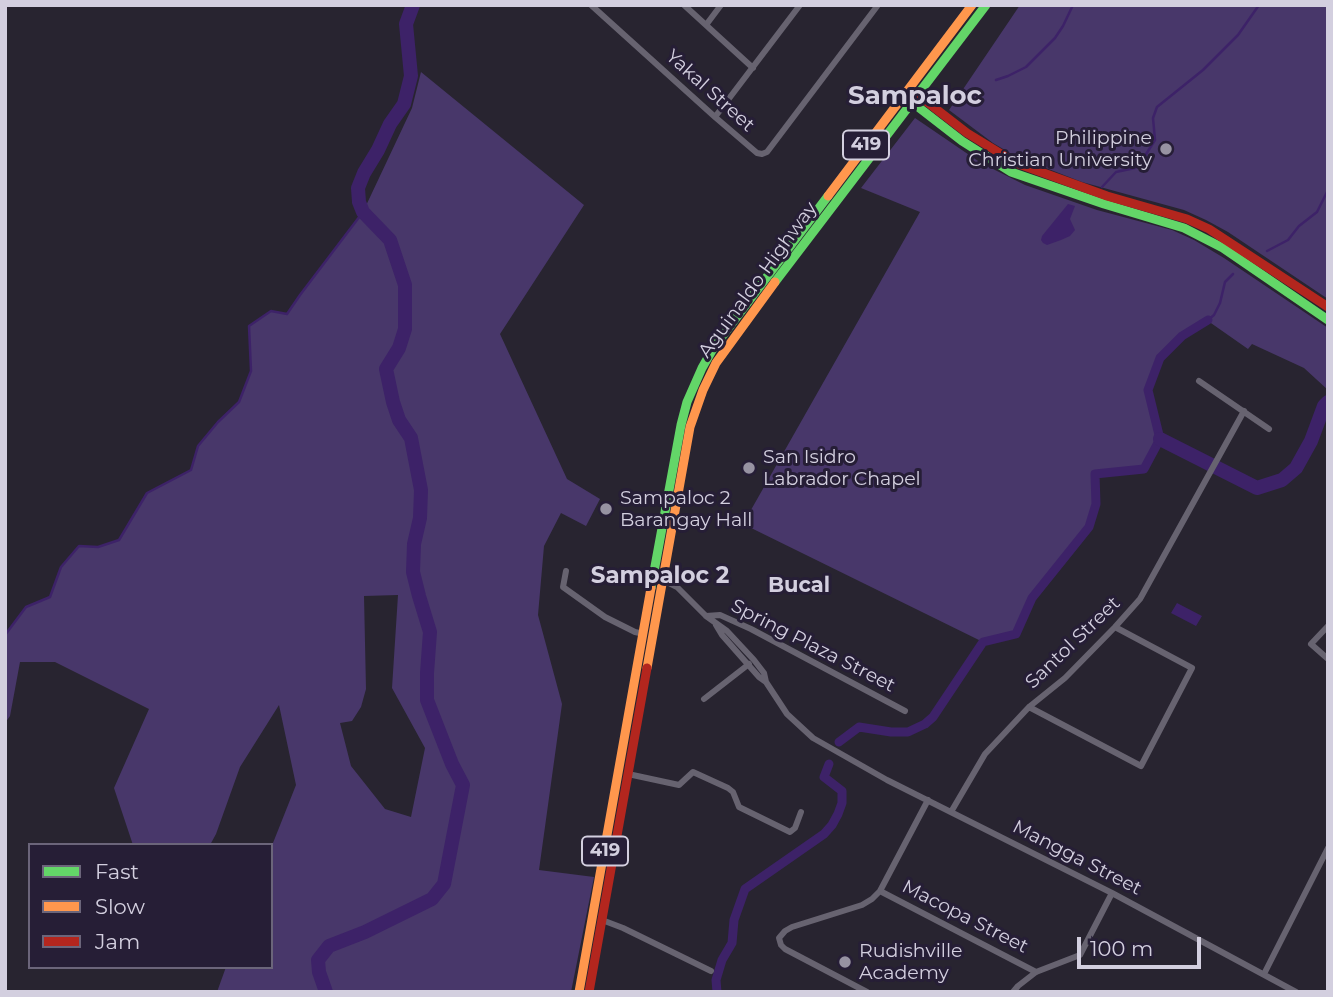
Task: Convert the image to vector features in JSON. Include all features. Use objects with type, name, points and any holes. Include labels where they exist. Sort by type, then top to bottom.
[{"type":"main road","name":"Aguinaldo Highway","points":[[587,991],[684,413],[702,368],[714,347],[972,5]]},
{"type":"main road","name":"Aguinaldo Highway","points":[[658,577],[691,427],[703,390],[716,363],[986,5]]},
{"type":"main road","points":[[907,92],[1016,163],[1107,196],[1187,219],[1209,229],[1328,307]]},
{"type":"main road","points":[[916,99],[962,141],[1011,172],[1205,237],[1328,320]]},
{"type":"street","name":"Yakal Street","points":[[591,5],[715,117],[757,153],[762,154],[878,5]]},
{"type":"street","points":[[684,5],[753,68]]},
{"type":"street","points":[[706,25],[721,5]]},
{"type":"street","points":[[715,117],[800,5]]},
{"type":"street","points":[[1199,380],[1269,429]]},
{"type":"street","name":"Santol Street","points":[[951,812],[985,754],[1030,707],[1065,678],[1140,599],[1244,411]]},
{"type":"street","points":[[566,572],[564,587],[605,617],[635,632],[648,635]]},
{"type":"street","points":[[658,577],[677,587],[706,617],[727,631],[764,673],[766,682]]},
{"type":"street","name":"Spring Plaza Street","points":[[706,617],[720,615],[751,629],[905,711]]},
{"type":"street","points":[[715,624],[766,682]]},
{"type":"street","points":[[1328,626],[1311,644],[1328,659]]},
{"type":"street","points":[[1030,707],[1141,766],[1192,668],[1115,627]]},
{"type":"street","points":[[704,699],[749,664]]},
{"type":"street","name":"Mangga Street","points":[[766,682],[793,721],[813,738],[842,756],[1112,893],[1296,992]]},
{"type":"street","points":[[623,774],[679,785],[694,772],[728,788],[733,792],[739,807],[790,832],[795,828],[801,813]]},
{"type":"street","points":[[867,992],[785,949],[779,938],[792,927],[872,900],[880,891],[928,800]]},
{"type":"street","points":[[1264,974],[1328,848]]},
{"type":"street","name":"Macopa Street","points":[[880,891],[1036,972]]},
{"type":"street","points":[[1013,992],[1036,972],[1080,955],[1112,893]]},
{"type":"street","points":[[598,918],[711,971]]},
{"type":"shaded area","name":"Philippine Christian University","points":[[1020,5],[1328,5],[1328,299],[1206,220],[1184,210],[1082,182],[1015,156],[949,110]]},
{"type":"shaded area","points":[[421,72],[584,205],[500,334],[567,479],[600,499],[586,526],[561,513],[544,546],[538,615],[562,704],[539,870],[594,877],[571,992],[217,992],[225,969],[273,969],[273,843],[296,785],[279,705],[240,767],[211,843],[132,843],[114,788],[149,709],[55,662],[20,662],[10,716],[5,723],[5,635],[26,607],[50,597],[61,567],[79,546],[98,547],[119,540],[147,493],[191,470],[198,446],[239,402],[251,371],[249,326],[271,311],[287,314],[363,212],[412,108]],"holes":[[[398,595],[392,688],[425,748],[411,817],[385,809],[351,766],[340,723],[352,721],[361,707],[366,689],[364,596]]]},
{"type":"shaded area","points":[[915,118],[981,163],[1025,185],[1097,210],[1172,230],[1194,240],[1328,328],[1328,390],[1304,368],[1252,344],[1248,349],[1208,321],[1182,336],[1160,358],[1148,390],[1160,439],[1144,469],[1095,474],[1096,504],[1089,527],[1032,598],[1016,634],[983,642],[743,524],[920,212],[861,188]]},
{"type":"shaded area","points":[[1068,204],[1075,206],[1070,219],[1075,230],[1061,240],[1047,245],[1043,243],[1042,236]]},
{"type":"shaded area","points":[[1177,603],[1202,616],[1196,626],[1171,613]]},
{"type":"waterway","points":[[326,992],[318,960],[329,946],[365,932],[432,899],[444,884],[463,785],[427,700],[430,632],[413,572],[421,490],[411,438],[399,420],[386,369],[399,348],[405,329],[405,285],[390,240],[363,212],[358,188],[390,124],[404,104],[411,76],[406,24],[413,5]]},
{"type":"waterway","points":[[996,80],[1026,67],[1055,38],[1073,5]]},
{"type":"waterway","points":[[1102,187],[1116,172],[1135,168],[1143,159],[1155,140],[1153,118],[1157,107],[1203,70],[1238,35],[1259,5]]},
{"type":"waterway","points":[[1267,251],[1288,240],[1299,226],[1317,212],[1328,190]]},
{"type":"waterway","points":[[5,635],[26,607],[50,597],[61,567],[79,546],[98,547],[119,540],[147,493],[191,470],[198,446],[239,402],[251,371],[249,326],[271,311],[287,314],[363,212]]},
{"type":"waterway","points":[[1208,320],[1220,303],[1225,282],[1233,274]]},
{"type":"waterway","points":[[839,742],[859,727],[908,732],[925,724],[933,717],[983,642],[1016,634],[1032,598],[1089,527],[1096,504],[1095,474],[1144,469],[1160,439],[1148,390],[1160,358],[1182,336],[1208,320]]},
{"type":"waterway","points":[[1160,439],[1257,488],[1282,480],[1296,468],[1328,402]]},
{"type":"waterway","points":[[717,992],[716,980],[722,960],[732,943],[734,920],[745,889],[824,834],[838,814],[842,791],[824,777],[829,764]]},
{"type":"traffic: fast","points":[[775,282],[986,5]]},
{"type":"traffic: fast","points":[[909,97],[962,141],[1011,172],[1184,228],[1223,248],[1328,320]]},
{"type":"traffic: fast","points":[[651,588],[681,425],[687,402],[702,368],[714,347],[828,196]]},
{"type":"traffic: slow","points":[[828,196],[972,5]]},
{"type":"traffic: slow","points":[[647,668],[690,427],[716,363],[775,282]]},
{"type":"traffic: slow","points":[[579,992],[651,588]]},
{"type":"traffic: jam","points":[[912,93],[967,133],[1016,163],[1107,196],[1187,219],[1209,229],[1328,307]]},
{"type":"traffic: jam","points":[[589,992],[647,668]]},
{"type":"place","name":"Philippine Christian University","points":[[1166,149]]},
{"type":"place","name":"San Isidro Labrador Chapel","points":[[749,468]]},
{"type":"place","name":"Sampaloc 2 Barangay Hall","points":[[606,509]]},
{"type":"place","name":"Rudishville Academy","points":[[845,962]]},
{"type":"district","name":"Sampaloc","points":[[915,96]]},
{"type":"district","name":"Sampaloc 2","points":[[660,576]]},
{"type":"district","name":"Bucal","points":[[799,586]]}]
